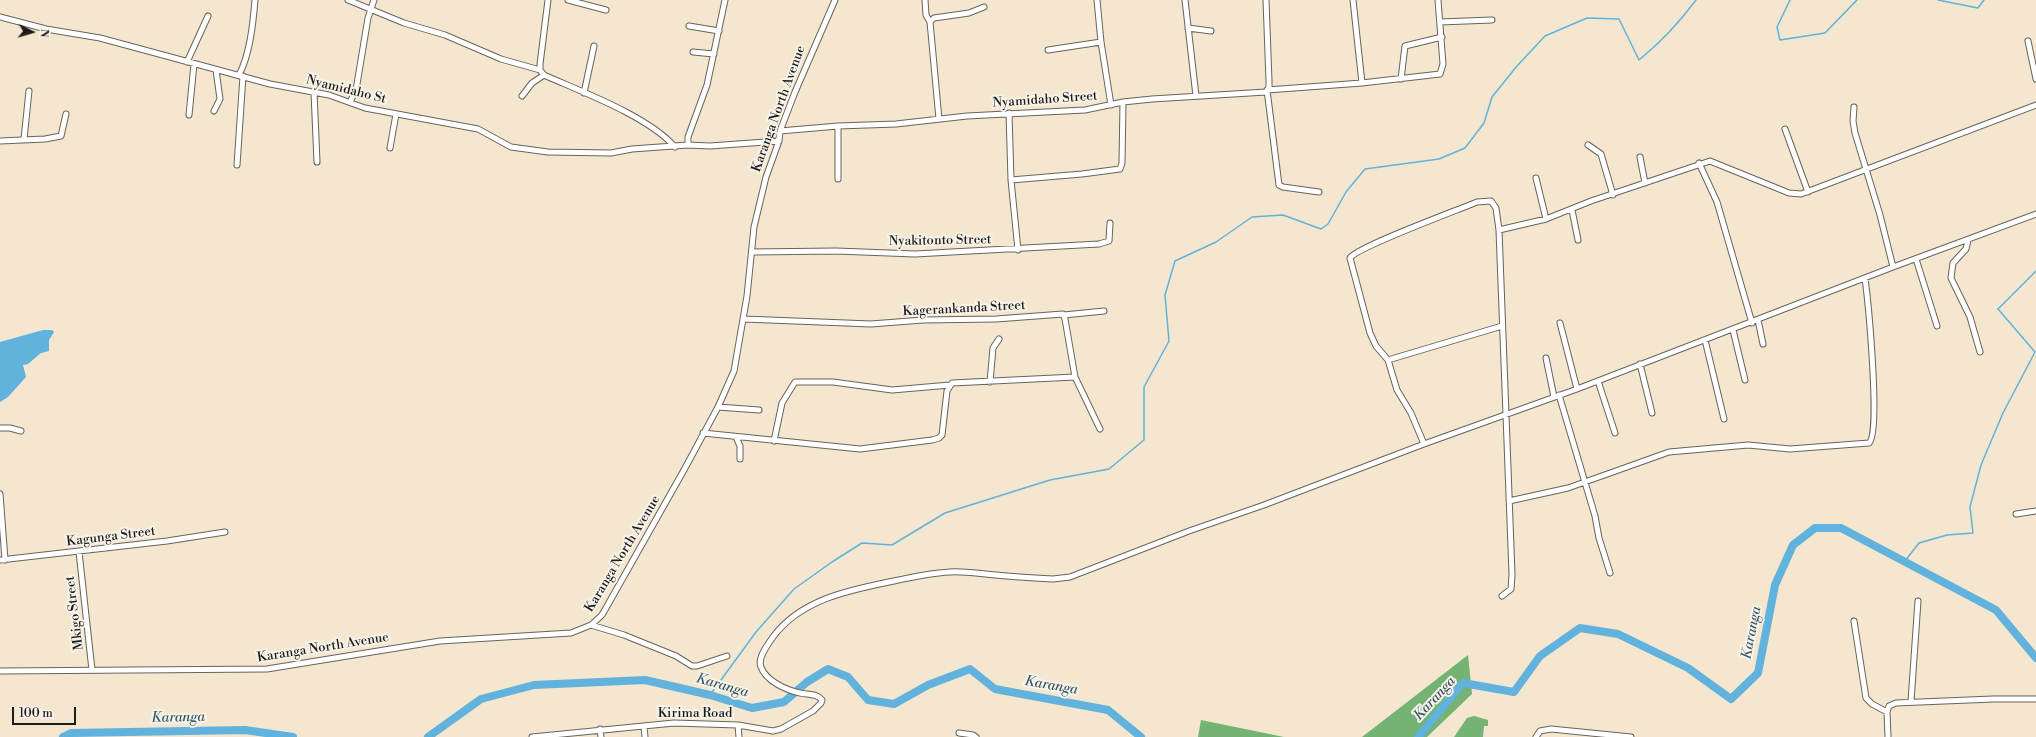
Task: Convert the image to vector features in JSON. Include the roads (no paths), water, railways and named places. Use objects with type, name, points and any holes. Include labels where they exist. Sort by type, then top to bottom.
[{"type":"street","points":[[237,165],[241,76],[253,18],[255,0]]},
{"type":"street","points":[[348,0],[364,8],[372,9],[404,23],[445,35],[496,57],[540,70],[544,75],[621,110],[668,140],[675,147]]},
{"type":"street","points":[[350,102],[356,90],[367,24],[374,0]]},
{"type":"street","points":[[540,70],[548,0]]},
{"type":"street","points":[[568,0],[606,10]]},
{"type":"street","points":[[688,145],[688,137],[707,85],[725,0]]},
{"type":"street","name":"Karanga North Avenue","points":[[0,672],[267,669],[440,641],[571,633],[591,625],[602,615],[668,500],[718,407],[734,371],[744,319],[759,206],[766,177],[779,141],[780,131],[810,55],[835,0]]},
{"type":"street","points":[[925,0],[926,15],[930,22],[939,119]]},
{"type":"street","points":[[1097,0],[1101,42],[1111,105]]},
{"type":"street","points":[[1185,0],[1196,96]]},
{"type":"street","points":[[1266,0],[1269,65],[1269,84],[1267,90],[1279,185],[1319,192]]},
{"type":"street","points":[[1353,0],[1362,83]]},
{"type":"street","points":[[1401,79],[1405,46],[1442,37],[1438,0]]},
{"type":"street","points":[[930,22],[934,18],[969,13],[984,7]]},
{"type":"street","points":[[187,62],[208,16]]},
{"type":"street","name":"Nyamidaho St","points":[[0,17],[46,29],[100,38],[286,88],[314,92],[396,114],[478,129],[507,146],[548,152],[612,152],[688,145],[710,146],[779,141]]},
{"type":"street","points":[[1440,22],[1492,20]]},
{"type":"street","points":[[689,26],[719,31]]},
{"type":"street","points":[[1188,28],[1211,31]]},
{"type":"street","name":"Nyamidaho Street","points":[[780,131],[838,126],[881,125],[1009,113],[1085,110],[1124,102],[1263,92],[1267,90],[1436,76],[1442,73],[1442,37]]},
{"type":"street","points":[[2028,41],[2036,79]]},
{"type":"street","points":[[1048,50],[1101,42]]},
{"type":"street","points":[[584,93],[594,46]]},
{"type":"street","points":[[693,52],[714,54]]},
{"type":"street","points":[[189,115],[194,64]]},
{"type":"street","points":[[214,111],[220,100],[216,70]]},
{"type":"street","points":[[522,96],[532,82],[544,75]]},
{"type":"street","points":[[24,139],[29,90]]},
{"type":"street","points":[[314,92],[317,162]]},
{"type":"street","points":[[1010,180],[1076,175],[1120,169],[1122,163],[1124,102]]},
{"type":"street","points":[[1499,230],[1546,219],[1572,210],[1591,201],[1613,195],[1699,163],[1714,162],[1789,192],[1798,194],[1808,192],[2036,105]]},
{"type":"street","points":[[1854,107],[1854,126],[1880,215],[1893,267]]},
{"type":"street","points":[[1009,113],[1010,180],[1018,250]]},
{"type":"street","points":[[0,141],[61,136],[66,114]]},
{"type":"street","points":[[390,148],[396,114]]},
{"type":"street","points":[[838,126],[838,179]]},
{"type":"street","points":[[1786,130],[1808,192]]},
{"type":"street","points":[[1588,145],[1601,154],[1613,195]]},
{"type":"street","points":[[1640,157],[1645,183]]},
{"type":"street","points":[[1699,163],[1717,202],[1763,344]]},
{"type":"street","points":[[1536,178],[1546,219]]},
{"type":"street","points":[[1502,596],[1509,592],[1512,587],[1505,414],[1499,230],[1495,205],[1491,201],[1482,201],[1376,243],[1351,256],[1352,267],[1370,333],[1376,346],[1388,360],[1397,390],[1411,413],[1424,444],[1505,414],[1578,389],[1640,364],[1755,322],[1893,267],[2036,214]]},
{"type":"street","points":[[1572,210],[1578,240]]},
{"type":"street","name":"Nyakitonto Street","points":[[752,252],[836,251],[915,254],[1018,250],[1107,243],[1110,239],[1110,223]]},
{"type":"street","points":[[1968,240],[1966,249],[1953,263],[1951,278],[1970,317],[1980,352]]},
{"type":"street","points":[[1916,259],[1937,326]]},
{"type":"street","points":[[1509,501],[1551,492],[1585,482],[1652,457],[1676,451],[1748,445],[1790,449],[1869,443],[1873,437],[1874,404],[1865,278]]},
{"type":"street","name":"Kagerankanda Street","points":[[744,319],[871,324],[923,320],[996,319],[1064,315],[1104,310]]},
{"type":"street","points":[[1064,315],[1075,377],[1100,429]]},
{"type":"street","points":[[1560,323],[1578,389]]},
{"type":"street","points":[[1388,360],[1502,326]]},
{"type":"street","points":[[1733,330],[1745,380]]},
{"type":"street","points":[[990,382],[993,348],[1000,339]]},
{"type":"street","points":[[1705,340],[1724,419]]},
{"type":"street","points":[[1546,358],[1556,396],[1585,482],[1610,573]]},
{"type":"street","points":[[1640,364],[1652,413]]},
{"type":"street","points":[[774,441],[782,403],[795,382],[833,382],[892,390],[950,385],[956,383],[1075,377]]},
{"type":"street","points":[[1598,381],[1615,433]]},
{"type":"street","points":[[703,433],[860,449],[936,440],[942,435],[947,391],[950,385]]},
{"type":"street","points":[[718,407],[759,410]]},
{"type":"street","points":[[0,428],[10,428],[21,431]]},
{"type":"street","points":[[736,437],[740,446],[740,459]]},
{"type":"street","name":"Kirima Road","points":[[532,737],[600,729],[695,723],[738,725],[766,731],[781,729],[813,711],[822,700],[818,696],[800,694],[788,690],[776,683],[765,674],[760,667],[762,656],[768,644],[781,627],[814,604],[834,595],[922,575],[950,572],[1061,579],[1189,531],[1264,505],[1424,444]]},
{"type":"street","points":[[0,494],[2,560]]},
{"type":"street","points":[[2016,514],[2036,511]]},
{"type":"street","name":"Kagunga Street","points":[[2,560],[79,552],[225,532]]},
{"type":"street","name":"Mkigo Street","points":[[79,552],[92,670]]},
{"type":"street","points":[[1911,701],[1918,601]]},
{"type":"street","points":[[1854,620],[1866,698],[1872,704],[1887,712]]},
{"type":"street","points":[[591,625],[624,635],[676,656],[692,666],[698,666],[727,656]]},
{"type":"street","points":[[1888,737],[1887,712],[1889,706],[1893,704],[1911,701],[2036,699]]},
{"type":"street","points":[[738,725],[738,737]]},
{"type":"street","points":[[644,726],[646,737]]},
{"type":"street","points":[[600,729],[601,737]]},
{"type":"street","points":[[1536,737],[1540,731],[1551,729],[1631,737]]},
{"type":"street","points":[[959,733],[973,734],[976,737]]},
{"type":"water","points":[[43,330],[52,330],[54,332],[49,340],[49,351],[41,353],[28,364],[23,365],[26,377],[8,397],[0,402],[0,342]]},
{"type":"waterway","points":[[710,695],[756,632],[794,589],[862,543],[892,545],[945,513],[1050,480],[1109,469],[1144,440],[1144,387],[1169,341],[1165,295],[1175,261],[1216,242],[1252,217],[1283,215],[1321,229],[1328,224],[1346,192],[1365,169],[1439,159],[1465,148],[1484,123],[1492,97],[1517,66],[1545,36],[1587,18],[1619,19],[1639,60],[1669,32],[1696,0]]},
{"type":"waterway","points":[[1790,0],[1777,27],[1780,40],[1825,33],[1857,0]]},
{"type":"waterway","points":[[1938,0],[1978,8],[1984,0]]},
{"type":"waterway","points":[[1905,561],[1919,543],[1947,535],[1973,533],[1970,507],[1981,465],[2003,413],[2035,352],[1998,309],[2036,271]]},
{"type":"waterway","name":"Karanga","points":[[1418,737],[1463,683],[1514,692],[1540,656],[1580,628],[1618,634],[1688,668],[1731,699],[1758,673],[1775,585],[1793,545],[1815,528],[1841,528],[1996,610],[2036,658]]},
{"type":"waterway","name":"Karanga","points":[[428,737],[481,699],[534,685],[645,680],[710,695],[752,708],[784,702],[807,682],[828,669],[848,677],[868,700],[894,704],[928,685],[970,669],[995,689],[1108,710],[1141,737]]},
{"type":"waterway","name":"Karanga","points":[[63,737],[71,733],[245,730],[293,737]]}]
